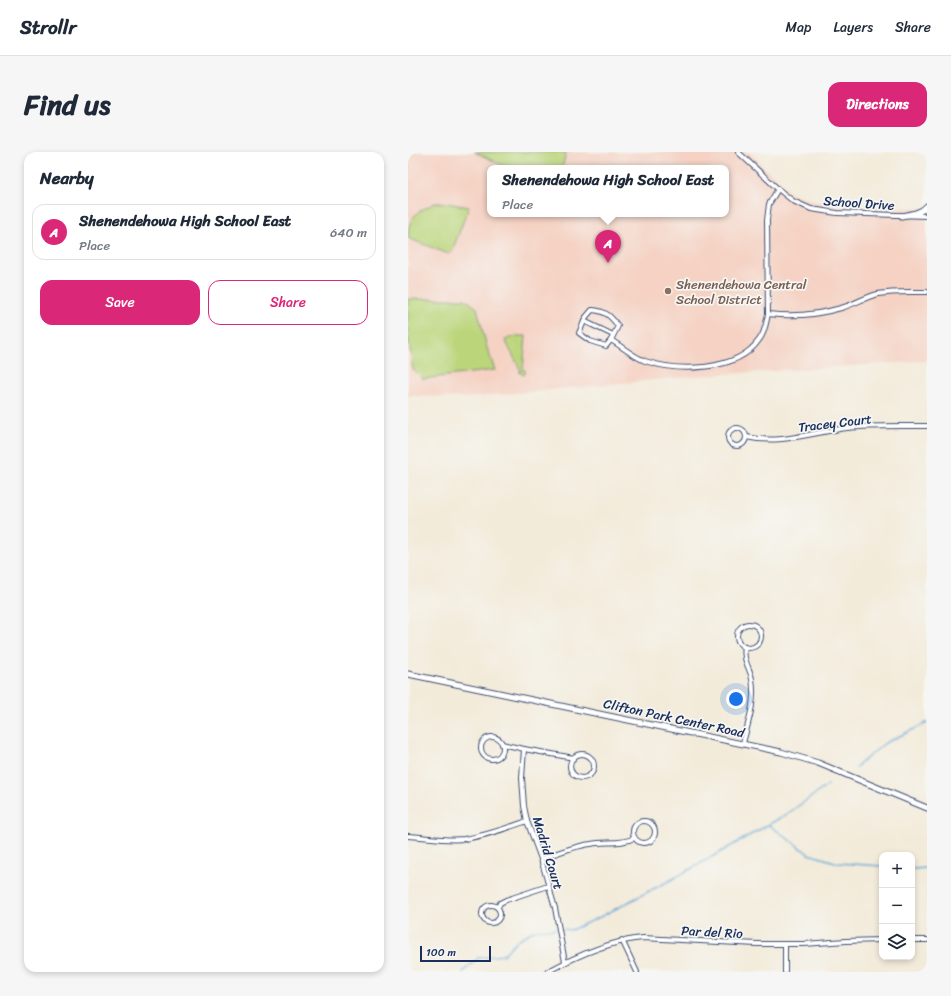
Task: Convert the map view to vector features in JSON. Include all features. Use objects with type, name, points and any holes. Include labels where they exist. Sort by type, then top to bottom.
[{"type":"street","name":"School Drive","points":[[738,152],[793,201],[811,209],[837,213],[927,216]]},
{"type":"street","points":[[584,321],[644,360],[650,362],[669,366],[686,367],[718,364],[735,360],[744,355],[759,340],[765,328],[768,314],[769,298],[767,260],[769,204],[778,189]]},
{"type":"street","points":[[902,216],[918,213],[927,206]]},
{"type":"street","points":[[768,314],[804,316],[841,308],[877,294],[895,292],[927,292]]},
{"type":"street","points":[[592,310],[599,310],[611,316],[618,326],[606,346],[590,340],[579,333],[584,321],[592,310]]},
{"type":"street","name":"Tracey Court","points":[[746,437],[768,440],[785,440],[846,428],[927,426]]},
{"type":"street","name":"Tracey Court","points":[[737,428],[742,429],[746,437],[743,444],[738,446],[732,444],[728,437],[729,432],[737,428]]},
{"type":"street","points":[[744,625],[752,625],[759,630],[760,640],[754,646],[745,647],[738,639],[738,631],[744,625]]},
{"type":"street","points":[[743,743],[751,709],[753,691],[752,679],[744,657],[745,647]]},
{"type":"street","name":"Clifton Park Center Road","points":[[408,674],[781,752],[818,763],[927,808]]},
{"type":"street","points":[[502,744],[502,752],[496,758],[487,758],[482,752],[482,743],[488,738],[496,738],[502,744],[524,749],[574,758],[578,755],[584,754],[591,758],[594,766],[591,774],[583,778],[575,775],[570,768],[571,762],[574,758]]},
{"type":"street","name":"Madrid Court","points":[[524,749],[522,788],[527,820],[541,859],[555,908],[565,962]]},
{"type":"street","points":[[408,836],[463,839],[510,827],[527,820]]},
{"type":"street","points":[[646,821],[651,823],[654,827],[655,835],[651,842],[646,844],[641,843],[634,838],[633,830],[638,823],[646,821]]},
{"type":"street","points":[[541,859],[575,847],[592,843],[628,841],[634,838]]},
{"type":"street","points":[[498,907],[500,903],[506,900],[548,886]]},
{"type":"street","points":[[489,905],[495,905],[498,907],[500,912],[499,920],[494,923],[486,922],[482,914],[484,908],[489,905]]},
{"type":"street","name":"Par del Rio","points":[[547,972],[565,962],[622,940],[643,938],[785,944],[879,940]]},
{"type":"street","points":[[622,940],[637,972]]},
{"type":"street","points":[[915,940],[927,940]]},
{"type":"street","points":[[785,944],[785,972]]},
{"type":"shaded area","name":"Shenendehowa Central School District","points":[[408,152],[749,152],[789,192],[814,201],[837,208],[927,208],[927,361],[697,376],[465,398],[408,396]]},
{"type":"green space","points":[[475,152],[566,152],[563,165],[502,165]]},
{"type":"green space","points":[[435,203],[447,203],[469,207],[452,251],[448,254],[408,238],[408,231],[415,216],[423,209]]},
{"type":"green space","points":[[408,299],[465,299],[477,308],[487,348],[495,370],[423,379],[413,369],[408,335]]},
{"type":"green space","points":[[516,336],[526,336],[523,370],[525,370],[525,374],[523,375],[519,372],[521,371],[505,340]]},
{"type":"waterway","points":[[856,767],[885,743],[927,723]]},
{"type":"waterway","points":[[563,929],[571,930],[600,917],[682,874],[787,814],[828,785]]},
{"type":"waterway","points":[[769,825],[809,854],[838,863],[879,866]]},
{"type":"waterway","points":[[915,869],[927,868]]},
{"type":"waterway","points":[[463,972],[478,958],[503,955],[517,940],[534,930],[555,929]]},
{"type":"place","name":"Shenendehowa High School East","points":[[608,263]]},
{"type":"place","name":"Shenendehowa Central School District","points":[[668,291]]}]
